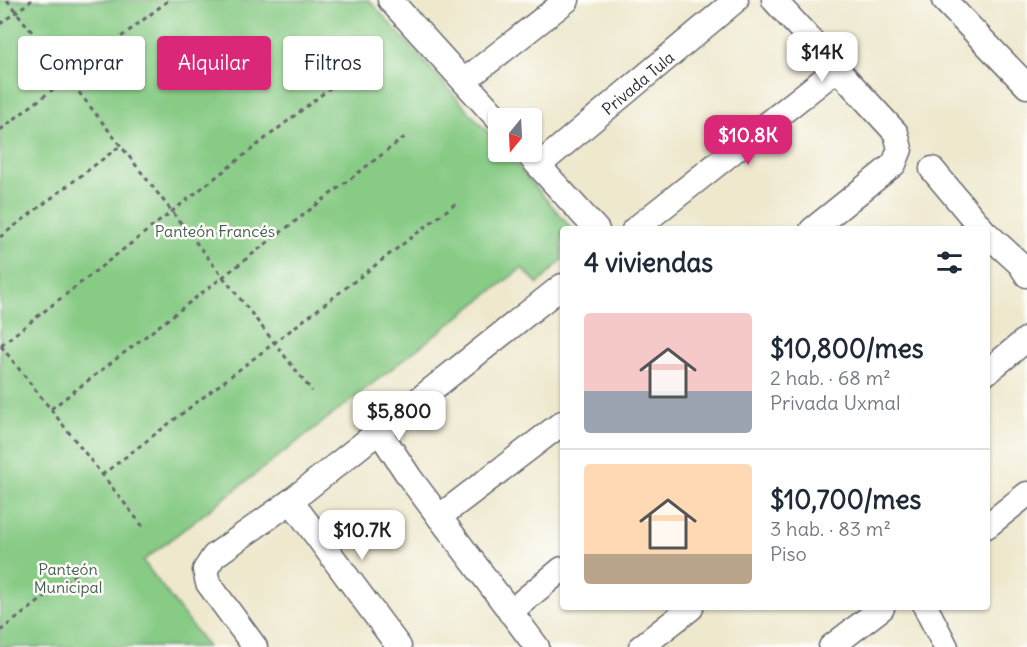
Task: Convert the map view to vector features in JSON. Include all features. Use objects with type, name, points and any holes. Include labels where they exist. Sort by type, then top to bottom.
[{"type":"street","points":[[390,0],[488,109]]},
{"type":"street","points":[[464,81],[567,0]]},
{"type":"street","name":"Privada Tula","points":[[542,150],[736,0]]},
{"type":"street","points":[[774,0],[896,133],[900,149],[894,164],[817,226]]},
{"type":"street","points":[[944,0],[1027,86]]},
{"type":"street","points":[[639,226],[837,69]]},
{"type":"street","points":[[536,162],[593,226]]},
{"type":"street","points":[[932,169],[980,226]]},
{"type":"street","points":[[990,237],[1020,264],[1027,275]]},
{"type":"street","points":[[255,647],[208,583],[205,570],[214,556],[291,501],[560,288]]},
{"type":"street","points":[[990,370],[1027,339]]},
{"type":"street","points":[[439,517],[560,425]]},
{"type":"street","points":[[379,431],[410,478],[537,647]]},
{"type":"street","points":[[990,524],[1027,494]]},
{"type":"street","points":[[291,501],[399,647]]},
{"type":"street","points":[[510,612],[560,571]]},
{"type":"street","points":[[641,647],[688,610]]},
{"type":"street","points":[[831,647],[879,610]]},
{"type":"street","points":[[927,610],[946,647]]},
{"type":"path","points":[[7,0],[35,36]]},
{"type":"path","points":[[0,24],[32,0]]},
{"type":"path","points":[[123,36],[170,0]]},
{"type":"path","points":[[0,130],[52,90]]},
{"type":"path","points":[[77,90],[312,391]]},
{"type":"path","points":[[144,528],[0,345],[328,90]]},
{"type":"path","points":[[51,409],[406,136]]},
{"type":"path","points":[[0,237],[120,146]]},
{"type":"path","points":[[102,475],[455,204]]},
{"type":"path","points":[[0,631],[78,573]]},
{"type":"green space","name":"Panteón Francés","points":[[0,0],[369,0],[488,133],[488,162],[514,162],[569,226],[560,226],[560,262],[538,284],[522,268],[143,561],[208,647],[0,647]]},
{"type":"park label","name":"Panteón Municipal","points":[[68,578]]}]
